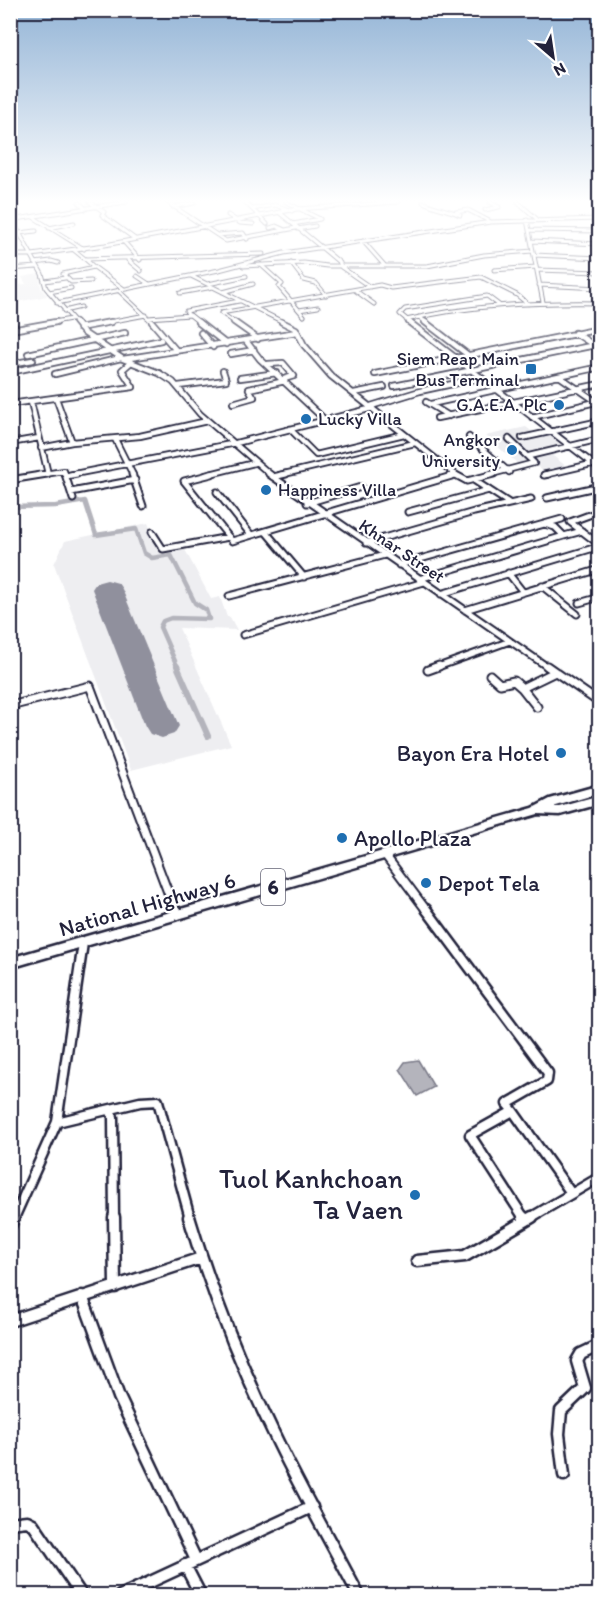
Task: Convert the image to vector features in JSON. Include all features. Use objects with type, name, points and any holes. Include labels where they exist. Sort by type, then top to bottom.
[{"type":"highway","name":"National Highway 6","points":[[10,963],[536,812],[560,811],[598,794]]},
{"type":"street","name":"Khnar Street","points":[[43,277],[45,287],[57,303],[91,340],[122,359],[159,374],[178,386],[207,420],[236,443],[254,463],[324,514],[600,703]]},
{"type":"street","points":[[45,281],[56,277]]},
{"type":"street","points":[[66,277],[70,282],[91,281]]},
{"type":"street","points":[[108,277],[124,289]]},
{"type":"street","points":[[138,277],[148,284]]},
{"type":"street","points":[[57,303],[186,277]]},
{"type":"street","points":[[193,277],[286,323],[297,332],[304,345],[332,376],[455,475],[468,482],[532,465],[534,461],[509,439]]},
{"type":"street","points":[[208,284],[242,277]]},
{"type":"street","points":[[274,277],[282,284],[279,287],[304,316]]},
{"type":"street","points":[[302,277],[304,280],[316,283],[326,295]]},
{"type":"street","points":[[356,277],[370,287]]},
{"type":"street","points":[[374,279],[391,288],[484,277],[517,295],[528,304]]},
{"type":"street","points":[[538,277],[543,302]]},
{"type":"street","points":[[223,292],[253,284]]},
{"type":"street","points":[[258,339],[248,330],[220,314],[382,285]]},
{"type":"street","points":[[539,285],[600,288]]},
{"type":"street","points":[[180,293],[213,287]]},
{"type":"street","points":[[336,287],[342,293]]},
{"type":"street","points":[[50,292],[71,288]]},
{"type":"street","points":[[118,290],[147,317],[176,350]]},
{"type":"street","points":[[356,291],[374,304]]},
{"type":"street","points":[[499,305],[487,296],[405,309],[400,314],[495,390],[596,463],[600,469]]},
{"type":"street","points":[[226,344],[186,311],[239,301]]},
{"type":"street","points":[[406,320],[499,305],[543,302],[600,303]]},
{"type":"street","points":[[64,310],[81,307]]},
{"type":"street","points":[[299,310],[318,307]]},
{"type":"street","points":[[79,328],[147,317],[189,314]]},
{"type":"street","points":[[419,317],[468,355]]},
{"type":"street","points":[[10,320],[17,329],[71,319]]},
{"type":"street","points":[[375,374],[600,329]]},
{"type":"street","points":[[55,374],[122,359],[297,332]]},
{"type":"street","points":[[28,354],[125,333]]},
{"type":"street","points":[[201,333],[213,346]]},
{"type":"street","points":[[575,333],[600,349]]},
{"type":"street","points":[[10,372],[161,340]]},
{"type":"street","points":[[246,340],[260,359],[268,364],[325,420]]},
{"type":"street","points":[[394,386],[600,344]]},
{"type":"street","points":[[516,345],[533,357]]},
{"type":"street","points":[[231,354],[254,351]]},
{"type":"street","points":[[10,364],[33,360]]},
{"type":"street","points":[[130,363],[122,370],[138,394]]},
{"type":"street","points":[[233,403],[254,398],[249,389],[294,376],[283,363],[268,364]]},
{"type":"street","points":[[449,416],[429,403],[600,367]]},
{"type":"street","points":[[178,386],[226,380],[223,371]]},
{"type":"street","points":[[240,378],[277,373]]},
{"type":"street","points":[[559,376],[599,402]]},
{"type":"street","points":[[66,477],[236,443],[372,407],[415,393],[480,378]]},
{"type":"street","points":[[403,384],[415,393]]},
{"type":"street","points":[[437,418],[600,384]]},
{"type":"street","points":[[10,404],[133,387]]},
{"type":"street","points":[[354,393],[384,387]]},
{"type":"street","points":[[56,398],[72,442]]},
{"type":"street","points":[[31,402],[48,474]]},
{"type":"street","points":[[532,417],[599,402]]},
{"type":"street","points":[[41,448],[72,442],[115,439],[207,420]]},
{"type":"street","points":[[522,438],[600,421]]},
{"type":"street","points":[[290,429],[316,454],[404,434]]},
{"type":"street","points":[[469,437],[509,472]]},
{"type":"street","points":[[10,443],[39,438]]},
{"type":"street","points":[[115,439],[129,465],[143,506]]},
{"type":"street","points":[[529,456],[600,439]]},
{"type":"street","points":[[273,477],[415,443]]},
{"type":"street","points":[[254,463],[184,481],[232,541],[455,475]]},
{"type":"street","points":[[544,475],[596,463]]},
{"type":"street","points":[[10,480],[64,471],[73,499]]},
{"type":"street","points":[[71,492],[135,480]]},
{"type":"street","points":[[475,481],[509,503]]},
{"type":"street","points":[[307,502],[361,486]]},
{"type":"street","points":[[547,498],[600,486]]},
{"type":"street","points":[[408,512],[489,490]]},
{"type":"street","points":[[217,492],[251,535]]},
{"type":"street","points":[[366,543],[509,503],[531,499]]},
{"type":"street","points":[[441,594],[597,547],[596,542],[570,522],[600,511]]},
{"type":"street","points":[[399,565],[562,519]]},
{"type":"street","points":[[544,524],[555,527],[564,536]]},
{"type":"street","points":[[243,635],[582,531]]},
{"type":"street","points":[[152,532],[163,549],[229,537]]},
{"type":"street","points":[[266,532],[304,577]]},
{"type":"street","points":[[229,596],[385,555]]},
{"type":"street","points":[[465,610],[600,569]]},
{"type":"street","points":[[508,573],[523,592]]},
{"type":"street","points":[[542,586],[577,614]]},
{"type":"street","points":[[579,603],[600,597]]},
{"type":"street","points":[[428,670],[510,641]]},
{"type":"street","points":[[522,688],[555,672]]},
{"type":"street","points":[[490,675],[500,684],[514,681],[537,707]]},
{"type":"street","points":[[10,706],[90,686],[177,915]]},
{"type":"street","points":[[385,855],[548,1073],[547,1081],[507,1104],[571,1193]]},
{"type":"street","points":[[10,1226],[57,1122],[83,943]]},
{"type":"street","points":[[57,1122],[154,1099],[158,1101],[174,1170],[201,1258],[244,1368],[274,1434],[359,1596]]},
{"type":"street","points":[[110,1110],[113,1117],[114,1287]]},
{"type":"street","points":[[513,1111],[470,1135],[525,1219]]},
{"type":"street","points":[[417,1261],[465,1256],[600,1177]]},
{"type":"street","points":[[10,1321],[201,1258]]},
{"type":"street","points":[[82,1296],[94,1335],[190,1563],[201,1596]]},
{"type":"street","points":[[564,1475],[559,1434],[561,1411],[585,1388],[577,1361],[581,1354],[600,1345]]},
{"type":"street","points":[[120,1596],[312,1508]]},
{"type":"street","points":[[10,1523],[27,1521],[33,1524],[82,1596]]},
{"type":"shaded area","points":[[22,277],[41,277],[43,280],[40,281],[41,288],[47,296],[12,303],[11,286],[26,284]]},
{"type":"shaded area","name":"Angkor University","points":[[526,427],[534,433],[530,434],[551,432],[570,446],[548,452],[567,467],[544,472],[535,465],[523,468],[485,436]]},
{"type":"shaded area","points":[[148,523],[159,550],[183,546],[211,599],[220,597],[227,617],[230,617],[237,630],[179,628],[231,745],[131,770],[54,564],[65,541]]},
{"type":"shaded area","points":[[418,1060],[434,1087],[417,1096],[400,1069],[405,1062]]},
{"type":"waterway","points":[[10,507],[56,506],[85,501],[96,535],[136,529],[144,553],[152,558],[171,555],[195,603],[206,610],[209,619],[171,618],[163,621],[160,627],[178,668]]},
{"type":"waterway","points":[[177,666],[208,736]]},
{"type":"runway","points":[[107,589],[162,726]]},
{"type":"place","name":"Siem Reap Main Bus Terminal","points":[[531,369]]},
{"type":"place","name":"G.A.E.A. Plc","points":[[559,405]]},
{"type":"place","name":"Lucky Villa","points":[[306,419]]},
{"type":"place","name":"Angkor University","points":[[512,450]]},
{"type":"place","name":"Happiness Villa","points":[[266,490]]},
{"type":"place","name":"Bayon Era Hotel","points":[[561,753]]},
{"type":"place","name":"Apollo Plaza","points":[[342,838]]},
{"type":"place","name":"Depot Tela","points":[[426,883]]},
{"type":"place","name":"Tuol Kanhchoan Ta Vaen","points":[[415,1195]]}]
